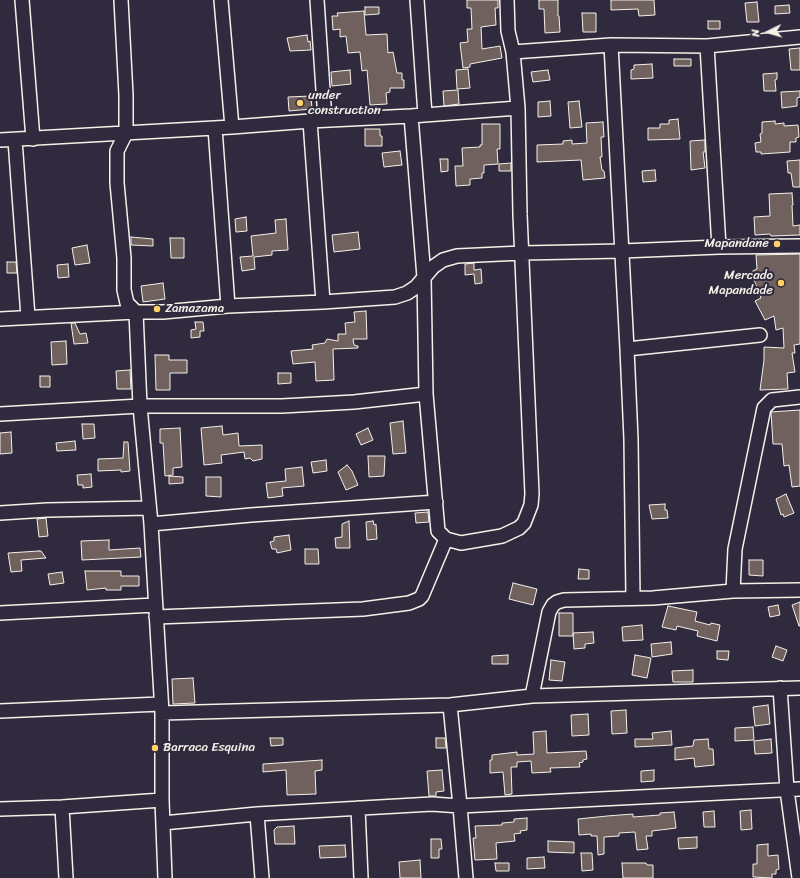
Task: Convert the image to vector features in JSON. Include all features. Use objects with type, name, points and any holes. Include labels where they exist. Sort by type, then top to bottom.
[{"type":"street","points":[[22,0],[33,139]]},
{"type":"street","points":[[121,0],[126,95],[126,133],[118,152],[117,183],[124,258],[124,290],[127,303],[136,312],[140,406],[151,524],[161,709],[165,878]]},
{"type":"street","points":[[221,0],[232,127]]},
{"type":"street","points":[[317,0],[325,120]]},
{"type":"street","points":[[417,0],[425,115]]},
{"type":"street","points":[[411,116],[424,277],[426,394],[438,531],[446,539],[461,543],[511,533],[524,523],[531,505],[518,108],[513,52],[508,31],[507,0]]},
{"type":"street","points":[[513,52],[611,45],[707,46],[800,37]]},
{"type":"street","points":[[611,45],[631,439],[633,598]]},
{"type":"street","points":[[707,46],[720,247]]},
{"type":"street","points":[[0,140],[411,116],[518,108]]},
{"type":"street","points":[[310,121],[323,302]]},
{"type":"street","points":[[215,128],[228,306]]},
{"type":"street","points":[[15,140],[28,317]]},
{"type":"street","points":[[0,319],[163,312],[228,306],[395,297],[407,293],[416,287],[433,267],[443,260],[457,256],[522,253],[622,252],[720,247],[800,246]]},
{"type":"street","points":[[627,349],[760,335]]},
{"type":"street","points":[[0,414],[140,406],[282,406],[354,402],[426,394]]},
{"type":"street","points":[[733,591],[735,549],[764,408],[772,400],[800,397]]},
{"type":"street","points":[[151,524],[251,515],[436,502]]},
{"type":"street","points":[[0,513],[46,510],[149,508]]},
{"type":"street","points":[[0,613],[363,608],[409,604],[422,596],[446,539]]},
{"type":"street","points":[[532,696],[549,612],[553,605],[564,600],[633,598],[733,591],[800,590]]},
{"type":"street","points":[[780,688],[787,790],[796,876]]},
{"type":"street","points":[[0,711],[450,705],[532,696],[800,688]]},
{"type":"street","points":[[450,705],[466,878]]},
{"type":"street","points":[[163,822],[257,814],[432,804],[460,806],[800,790]]},
{"type":"street","points":[[0,809],[62,807],[162,800]]},
{"type":"street","points":[[62,807],[66,878]]},
{"type":"street","points":[[358,808],[361,878]]},
{"type":"street","points":[[257,814],[262,878]]},
{"type":"building","points":[[467,0],[498,0],[498,8],[495,8],[496,25],[481,27],[482,49],[500,46],[502,58],[470,64],[470,67],[463,68],[460,43],[468,42],[467,29],[472,29],[471,8],[467,8]]},
{"type":"building","points":[[539,0],[558,0],[560,32],[545,33],[544,9],[539,9]]},
{"type":"building","points":[[611,0],[654,0],[655,15],[639,16],[638,9],[611,10]]},
{"type":"building","points":[[757,2],[759,22],[747,22],[745,3]]},
{"type":"building","points":[[789,5],[790,13],[775,14],[775,6]]},
{"type":"building","points":[[365,7],[379,7],[379,14],[365,15]]},
{"type":"building","points":[[364,11],[366,35],[387,34],[388,53],[393,52],[397,73],[402,73],[402,80],[404,80],[404,88],[390,88],[390,92],[386,93],[387,104],[370,105],[367,70],[362,71],[360,52],[348,53],[346,36],[340,37],[340,29],[333,30],[332,16],[338,16],[337,13]]},
{"type":"building","points":[[582,13],[596,13],[596,32],[583,32]]},
{"type":"building","points":[[708,21],[720,21],[720,29],[708,29]]},
{"type":"building","points":[[307,35],[308,42],[310,41],[311,50],[290,51],[287,38]]},
{"type":"building","points":[[800,48],[800,70],[791,70],[789,49]]},
{"type":"building","points":[[674,59],[691,59],[691,66],[674,66]]},
{"type":"building","points":[[652,64],[653,78],[631,79],[631,70],[634,69],[634,65]]},
{"type":"building","points":[[468,69],[470,88],[457,89],[456,70]]},
{"type":"building","points":[[350,70],[351,84],[332,86],[331,72]]},
{"type":"building","points":[[548,70],[550,80],[533,82],[531,72]]},
{"type":"building","points":[[777,73],[777,79],[775,80],[776,91],[764,91],[763,74]]},
{"type":"building","points":[[458,90],[459,104],[444,106],[443,91]]},
{"type":"building","points":[[800,91],[800,97],[797,98],[797,106],[782,108],[781,92]]},
{"type":"building","name":"under construction","points":[[311,96],[312,109],[289,111],[288,97]]},
{"type":"building","points":[[550,101],[551,116],[538,117],[538,102]]},
{"type":"building","points":[[579,101],[582,127],[570,128],[568,102]]},
{"type":"building","points":[[678,119],[680,139],[648,140],[648,128],[660,128],[660,124],[669,124],[669,120]]},
{"type":"building","points":[[775,121],[775,124],[784,123],[784,126],[798,125],[799,137],[796,138],[796,142],[790,142],[790,152],[761,154],[761,152],[756,152],[755,143],[761,142],[760,134],[762,133],[762,122]]},
{"type":"building","points":[[603,122],[604,137],[601,137],[602,157],[600,157],[605,178],[583,180],[581,160],[537,162],[537,145],[563,144],[563,141],[572,140],[572,144],[587,143],[586,123]]},
{"type":"building","points":[[482,124],[500,124],[500,149],[497,149],[498,164],[484,165],[484,173],[482,173],[482,178],[470,179],[470,185],[456,186],[455,166],[463,166],[462,148],[480,147],[480,145],[482,145]]},
{"type":"building","points":[[365,129],[380,129],[382,146],[365,146]]},
{"type":"building","points":[[705,140],[705,152],[703,152],[705,168],[691,170],[690,141]]},
{"type":"building","points":[[400,151],[402,165],[384,167],[382,153]]},
{"type":"building","points":[[440,159],[448,159],[448,171],[441,172]]},
{"type":"building","points":[[800,160],[800,187],[793,187],[791,173],[788,173],[787,161]]},
{"type":"building","points":[[511,163],[511,171],[499,171],[499,164]]},
{"type":"building","points":[[655,170],[656,181],[643,182],[642,171]]},
{"type":"building","points":[[792,193],[793,226],[800,225],[800,235],[755,235],[754,217],[770,216],[769,194]]},
{"type":"building","points":[[246,217],[247,231],[236,232],[235,219]]},
{"type":"building","points":[[286,219],[288,250],[272,251],[272,255],[254,257],[255,269],[242,271],[240,257],[253,256],[251,236],[276,233],[275,220]]},
{"type":"building","points":[[358,232],[360,249],[334,252],[332,235]]},
{"type":"building","points":[[131,237],[153,239],[153,246],[131,245]]},
{"type":"building","points":[[170,238],[184,238],[184,258],[171,258]]},
{"type":"building","points":[[87,245],[90,263],[75,265],[72,248]]},
{"type":"building","points":[[800,254],[800,344],[794,345],[795,353],[792,353],[795,372],[787,373],[788,389],[760,390],[764,360],[764,347],[784,348],[783,328],[776,330],[774,316],[765,320],[755,301],[761,298],[751,272],[757,269],[756,255]]},
{"type":"building","points":[[7,262],[16,262],[17,273],[7,273]]},
{"type":"building","points":[[474,263],[474,270],[481,269],[482,283],[475,284],[474,274],[465,275],[465,264]]},
{"type":"building","points":[[68,264],[69,277],[58,278],[57,265]]},
{"type":"building","points":[[163,283],[165,299],[143,302],[141,286]]},
{"type":"building","points":[[366,311],[367,339],[353,339],[354,345],[358,346],[358,348],[333,349],[334,380],[316,381],[315,362],[293,364],[291,351],[313,349],[312,345],[325,343],[327,339],[338,341],[338,334],[346,334],[345,323],[355,322],[354,312]]},
{"type":"building","points":[[195,322],[203,322],[204,331],[200,331],[200,337],[191,338],[191,330],[196,329]]},
{"type":"building","points":[[71,323],[75,323],[80,334],[86,333],[88,343],[74,344]]},
{"type":"building","points":[[66,341],[67,364],[52,365],[51,342]]},
{"type":"building","points":[[155,355],[169,355],[169,360],[187,360],[187,373],[170,373],[170,390],[156,390]]},
{"type":"building","points":[[130,370],[131,389],[117,389],[116,371]]},
{"type":"building","points":[[278,373],[291,373],[291,383],[278,384]]},
{"type":"building","points":[[40,376],[50,376],[50,387],[40,387]]},
{"type":"building","points":[[800,410],[800,486],[792,487],[789,465],[784,466],[782,444],[773,444],[771,412]]},
{"type":"building","points":[[403,421],[406,453],[393,454],[390,423]]},
{"type":"building","points":[[82,424],[94,424],[95,438],[83,439]]},
{"type":"building","points":[[222,426],[223,435],[238,433],[239,446],[262,445],[262,459],[253,461],[250,458],[245,459],[244,452],[221,455],[222,463],[204,465],[201,428]]},
{"type":"building","points":[[180,428],[182,467],[173,468],[173,475],[165,476],[163,443],[160,443],[160,429]]},
{"type":"building","points":[[368,428],[373,440],[361,445],[356,434]]},
{"type":"building","points":[[11,432],[12,453],[0,454],[0,433]]},
{"type":"building","points":[[75,441],[76,450],[57,451],[56,443]]},
{"type":"building","points":[[124,442],[128,442],[130,471],[98,471],[98,459],[123,458]]},
{"type":"building","points":[[368,456],[385,456],[384,476],[369,477]]},
{"type":"building","points":[[326,460],[327,471],[313,473],[311,462]]},
{"type":"building","points":[[347,465],[352,471],[358,485],[346,490],[338,472]]},
{"type":"building","points":[[302,467],[304,486],[282,488],[283,496],[268,498],[266,483],[286,481],[285,469]]},
{"type":"building","points":[[91,474],[92,487],[83,488],[83,485],[78,485],[77,475]]},
{"type":"building","points":[[169,476],[183,477],[183,483],[169,484]]},
{"type":"building","points":[[206,477],[221,477],[221,497],[206,496]]},
{"type":"building","points":[[786,494],[794,513],[784,517],[783,514],[781,515],[776,499]]},
{"type":"building","points":[[665,504],[665,510],[667,510],[668,518],[652,519],[649,505]]},
{"type":"building","points":[[428,512],[429,522],[416,523],[415,513]]},
{"type":"building","points":[[46,518],[48,536],[39,537],[37,519]]},
{"type":"building","points":[[349,521],[350,548],[336,548],[335,538],[342,537],[342,524]]},
{"type":"building","points":[[373,521],[374,525],[376,524],[377,539],[367,540],[366,522]]},
{"type":"building","points":[[289,535],[291,550],[277,553],[276,549],[272,549],[270,542],[274,541],[274,537]]},
{"type":"building","points":[[109,540],[109,550],[140,548],[141,557],[82,560],[81,541]]},
{"type":"building","points":[[305,549],[318,549],[319,564],[305,564]]},
{"type":"building","points":[[41,551],[46,558],[21,560],[22,571],[11,572],[8,553]]},
{"type":"building","points":[[749,560],[763,560],[763,576],[749,575]]},
{"type":"building","points":[[579,569],[589,570],[589,579],[578,579]]},
{"type":"building","points":[[85,571],[121,571],[121,576],[139,576],[139,586],[121,586],[121,590],[106,590],[106,588],[87,590]]},
{"type":"building","points":[[62,572],[64,583],[50,585],[48,574]]},
{"type":"building","points":[[513,583],[537,589],[533,605],[509,599]]},
{"type":"building","points":[[800,602],[800,626],[799,626],[792,605]]},
{"type":"building","points":[[778,605],[780,615],[770,617],[768,607]]},
{"type":"building","points":[[668,606],[697,612],[695,621],[710,625],[711,623],[720,625],[717,641],[697,636],[698,631],[677,626],[676,630],[662,627]]},
{"type":"building","points":[[559,613],[573,613],[573,636],[559,636]]},
{"type":"building","points":[[642,625],[643,640],[623,641],[622,627]]},
{"type":"building","points":[[593,632],[594,643],[585,644],[585,648],[574,649],[573,633]]},
{"type":"building","points":[[671,642],[672,654],[652,657],[651,644]]},
{"type":"building","points":[[776,646],[787,650],[783,661],[772,657]]},
{"type":"building","points":[[717,651],[729,651],[728,660],[717,659]]},
{"type":"building","points":[[508,655],[508,664],[492,664],[492,656]]},
{"type":"building","points":[[635,655],[651,658],[647,678],[632,675]]},
{"type":"building","points":[[551,660],[565,662],[562,681],[549,680]]},
{"type":"building","points":[[693,670],[693,682],[673,682],[672,671]]},
{"type":"building","points":[[193,678],[195,703],[173,704],[172,679]]},
{"type":"building","points":[[768,705],[770,724],[755,726],[753,707]]},
{"type":"building","points":[[626,710],[627,733],[612,734],[611,711]]},
{"type":"building","points":[[588,714],[589,735],[572,736],[571,715]]},
{"type":"building","points":[[753,727],[754,740],[735,741],[735,728]]},
{"type":"building","points":[[546,731],[547,753],[586,751],[587,759],[579,763],[580,767],[550,768],[551,772],[532,773],[531,761],[517,762],[517,767],[511,767],[512,794],[505,795],[503,772],[490,773],[490,760],[492,760],[492,755],[517,752],[517,755],[534,754],[533,732]]},
{"type":"building","points":[[671,731],[672,745],[635,747],[635,739],[653,739],[652,733]]},
{"type":"building","points":[[270,738],[283,738],[283,745],[271,746]]},
{"type":"building","points":[[436,738],[445,738],[446,748],[436,748]]},
{"type":"building","points":[[708,739],[709,749],[713,749],[714,765],[695,767],[694,758],[675,760],[675,748],[693,746],[694,740]]},
{"type":"building","points":[[771,739],[772,753],[755,754],[754,741]]},
{"type":"building","points":[[322,760],[322,770],[315,771],[316,794],[287,795],[286,770],[263,772],[263,764]]},
{"type":"building","points":[[442,770],[444,791],[436,792],[436,796],[429,796],[427,771]]},
{"type":"building","points":[[654,770],[654,781],[641,782],[641,771]]},
{"type":"building","points":[[751,810],[752,829],[741,830],[740,811]]},
{"type":"building","points":[[714,811],[715,827],[704,827],[703,812]]},
{"type":"building","points":[[674,812],[676,828],[652,831],[652,836],[646,836],[648,849],[637,850],[635,832],[619,833],[619,836],[604,837],[604,854],[598,855],[597,836],[591,836],[591,834],[579,835],[578,819],[633,814],[633,817],[660,815],[660,813]]},
{"type":"building","points":[[527,818],[527,830],[514,834],[515,841],[496,843],[497,859],[475,860],[473,838],[476,838],[475,826],[502,825],[502,823],[514,822],[514,819]]},
{"type":"building","points":[[294,826],[295,844],[275,844],[274,830],[277,827]]},
{"type":"building","points":[[697,837],[697,848],[679,849],[678,838]]},
{"type":"building","points":[[431,839],[441,839],[442,849],[439,849],[439,858],[431,858]]},
{"type":"building","points":[[548,841],[574,842],[574,853],[548,852]]},
{"type":"building","points":[[768,844],[768,856],[778,855],[779,869],[776,870],[776,874],[772,874],[772,878],[753,877],[753,864],[757,864],[757,845]]},
{"type":"building","points":[[345,845],[346,857],[320,858],[319,846]]},
{"type":"building","points":[[581,853],[592,853],[593,870],[582,871]]},
{"type":"building","points":[[544,857],[545,868],[527,869],[527,858]]},
{"type":"building","points":[[420,860],[421,878],[400,878],[399,862]]},
{"type":"building","points":[[495,863],[509,863],[509,871],[496,871]]},
{"type":"building","points":[[622,863],[646,863],[647,865],[653,865],[653,878],[623,878]]},
{"type":"place","name":"under construction","points":[[300,103]]},
{"type":"place","name":"Mapandane","points":[[777,244]]},
{"type":"place","name":"Mercado Mapandade","points":[[781,283]]},
{"type":"place","name":"Zamazama","points":[[157,309]]},
{"type":"place","name":"Barraca Esquina","points":[[155,748]]}]
